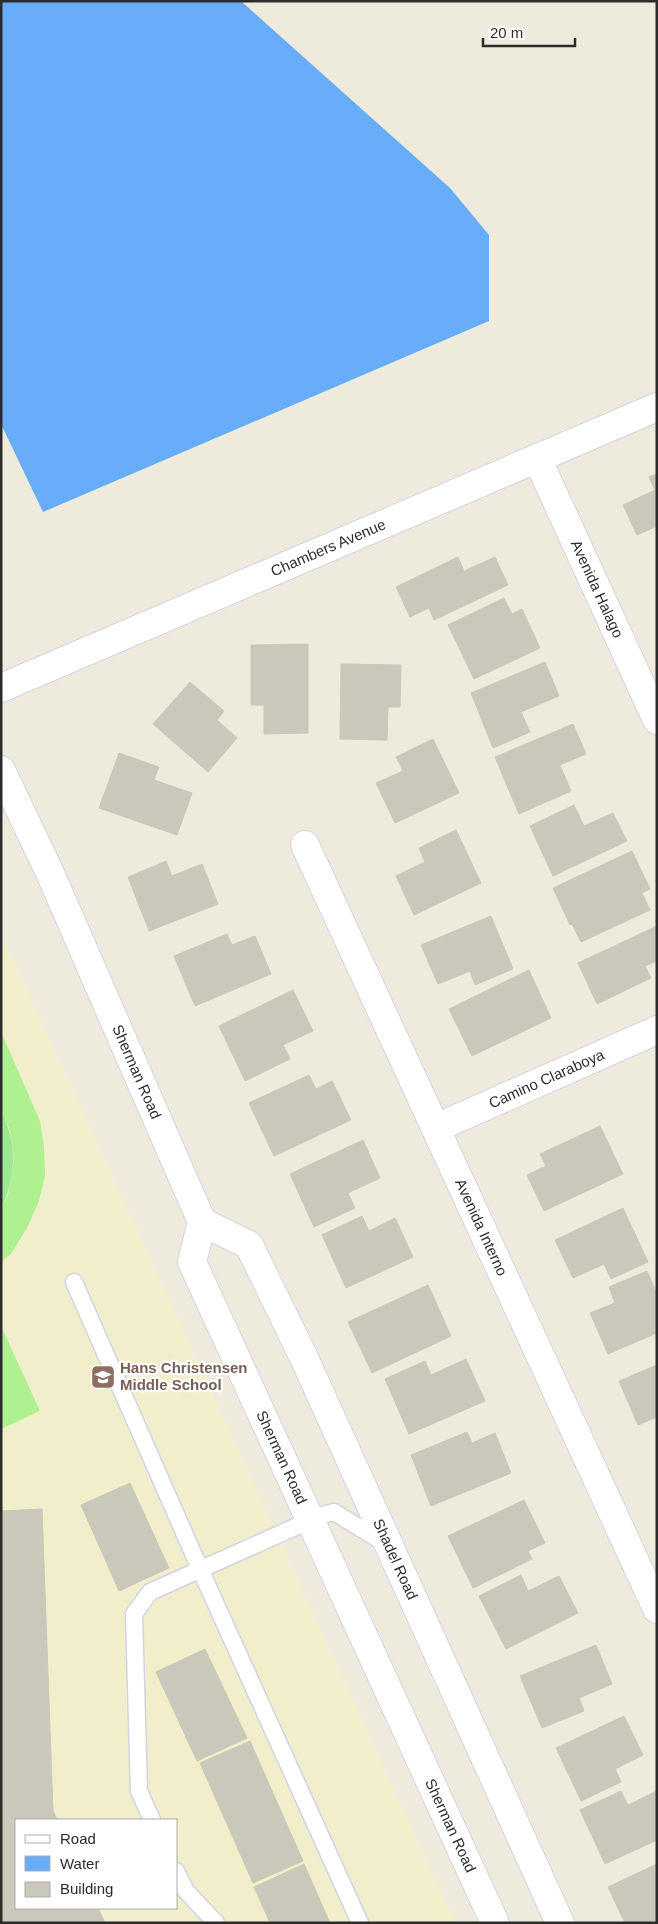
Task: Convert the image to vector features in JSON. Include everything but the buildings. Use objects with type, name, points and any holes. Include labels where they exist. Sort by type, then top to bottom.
[{"type":"street","name":"Chambers Avenue","points":[[1,688],[657,407]]},
{"type":"street","name":"Avenida Halago","points":[[538,458],[657,720]]},
{"type":"street","name":"Sherman Road","points":[[1,770],[50,873],[202,1222],[192,1262],[495,1923]]},
{"type":"street","name":"Avenida Interno","points":[[305,845],[657,1609]]},
{"type":"street","name":"Camino Claraboya","points":[[436,1128],[657,1030]]},
{"type":"street","name":"Shadel Road","points":[[202,1222],[249,1245],[309,1369],[560,1923]]},
{"type":"lane","points":[[74,1282],[200,1569],[360,1923]]},
{"type":"lane","points":[[152,1819],[139,1791],[134,1614],[150,1592],[310,1520],[334,1512],[390,1546]]},
{"type":"lane","points":[[178,1875],[186,1891],[216,1923]]},
{"type":"shaded area","name":"Hans Christensen Middle School","points":[[1,934],[455,1923],[1,1923]]},
{"type":"green space","points":[[1,1032],[40,1121],[44,1147],[45,1175],[39,1201],[27,1228],[11,1254],[1,1262],[1,1208],[8,1195],[14,1160],[9,1128],[1,1109]]},
{"type":"green space","points":[[1,1109],[10,1134],[13,1158],[10,1183],[1,1208]]},
{"type":"green space","points":[[1,1326],[40,1411],[1,1429]]},
{"type":"water","points":[[1,1],[241,1],[450,188],[489,235],[489,321],[43,512],[1,424]]},
{"type":"place","name":"Hans Christensen Middle School","points":[[103,1377]]}]
